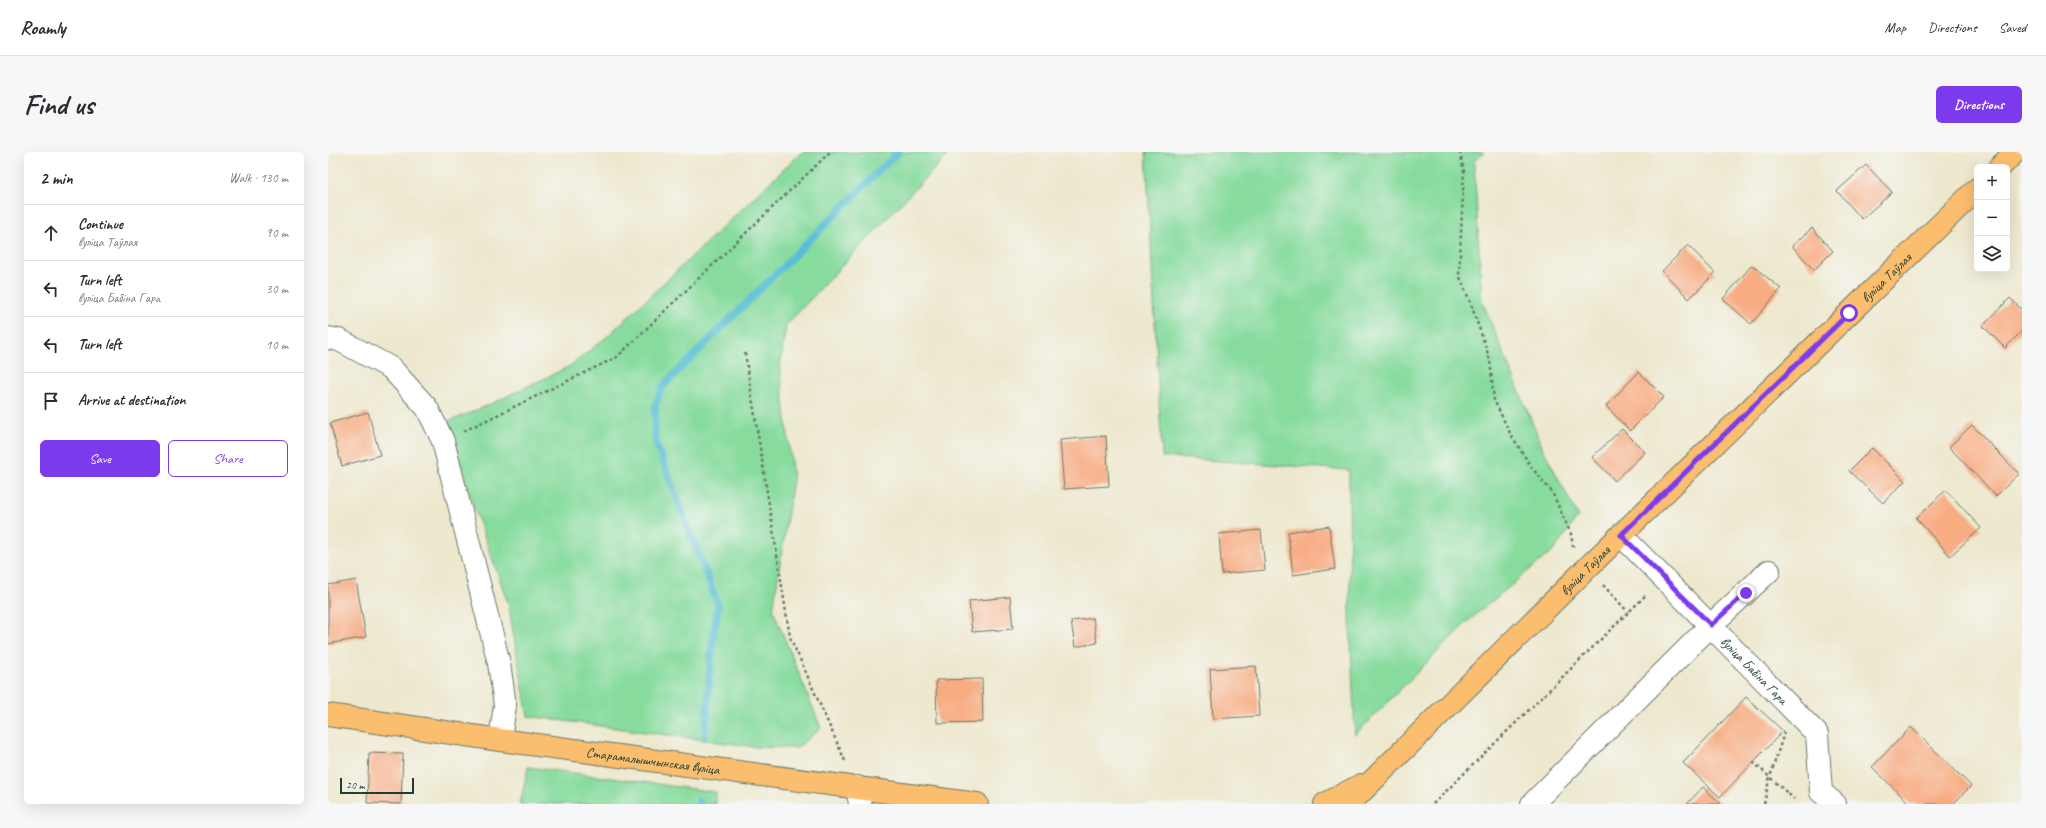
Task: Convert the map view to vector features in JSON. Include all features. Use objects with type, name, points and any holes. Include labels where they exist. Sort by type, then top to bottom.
[{"type":"main road","points":[[2003,164],[2015,152]]},
{"type":"main road","name":"вуліца Таўлая","points":[[1349,804],[1621,535],[1974,192]]},
{"type":"main road","name":"Старамалышчынская вуліца","points":[[328,715],[500,740],[858,796],[977,804]]},
{"type":"main road","points":[[1325,804],[1378,776]]},
{"type":"street","points":[[328,338],[339,340],[391,368],[427,408],[444,441],[499,663],[505,705],[500,740]]},
{"type":"street","name":"вуліца Бабіна Гара","points":[[1621,535],[1817,734],[1815,800]]},
{"type":"street","points":[[1532,804],[1711,625],[1769,571]]},
{"type":"path","points":[[444,441],[617,357],[830,152]]},
{"type":"path","points":[[1460,152],[1464,171],[1458,275],[1471,304],[1490,360],[1494,400],[1510,433],[1532,468],[1552,492],[1571,534],[1574,555]]},
{"type":"path","points":[[745,353],[790,637],[858,796]]},
{"type":"path","points":[[1433,804],[1664,578]]},
{"type":"path","points":[[1764,804],[1770,778],[1787,726]]},
{"type":"path","points":[[1753,762],[1770,778],[1815,800]]},
{"type":"green space","points":[[802,152],[950,152],[786,325],[780,367],[793,479],[773,610],[821,728],[797,748],[756,747],[528,716],[508,603],[475,510],[448,422],[491,404],[570,366],[609,335]]},
{"type":"green space","points":[[1146,152],[1484,152],[1474,161],[1482,301],[1543,449],[1578,516],[1556,548],[1467,622],[1355,735],[1350,625],[1349,470],[1162,457]]},
{"type":"green space","points":[[528,767],[716,792],[716,804],[520,804]]},
{"type":"building","points":[[1866,165],[1892,192],[1862,219],[1837,191]]},
{"type":"building","points":[[1812,228],[1833,251],[1814,270],[1792,246]]},
{"type":"building","points":[[1688,245],[1715,273],[1689,299],[1662,271]]},
{"type":"building","points":[[1752,265],[1781,289],[1751,324],[1723,299]]},
{"type":"building","points":[[2010,298],[2022,310],[2022,331],[2005,348],[1983,326]]},
{"type":"building","points":[[1639,372],[1664,397],[1630,431],[1606,406]]},
{"type":"building","points":[[368,412],[380,455],[342,466],[330,423]]},
{"type":"building","points":[[1972,425],[2019,474],[1996,496],[1949,447]]},
{"type":"building","points":[[1622,429],[1645,452],[1615,481],[1592,457]]},
{"type":"building","points":[[1106,436],[1109,486],[1064,489],[1060,440]]},
{"type":"building","points":[[1872,448],[1905,481],[1883,503],[1849,471]]},
{"type":"building","points":[[1946,490],[1981,528],[1950,556],[1916,518]]},
{"type":"building","points":[[1329,526],[1335,569],[1293,575],[1288,532]]},
{"type":"building","points":[[1261,530],[1265,570],[1222,574],[1219,534]]},
{"type":"building","points":[[356,580],[366,637],[328,644],[328,585]]},
{"type":"building","points":[[1010,597],[1013,629],[972,632],[969,601]]},
{"type":"building","points":[[1093,618],[1097,643],[1075,647],[1071,621]]},
{"type":"building","points":[[1256,666],[1259,716],[1213,719],[1210,669]]},
{"type":"building","points":[[982,679],[983,722],[937,723],[936,680]]},
{"type":"building","points":[[1746,697],[1783,731],[1720,797],[1683,763]]},
{"type":"building","points":[[1911,727],[1971,786],[1953,804],[1910,804],[1872,767]]},
{"type":"building","points":[[369,753],[403,754],[401,804],[367,803]]},
{"type":"building","points":[[1703,787],[1721,804],[1687,804]]},
{"type":"waterway","points":[[705,735],[712,647],[718,605],[655,440],[655,406],[662,387],[898,152]]},
{"type":"route","points":[[1746,593],[1711,625],[1621,535],[1849,313]]}]
